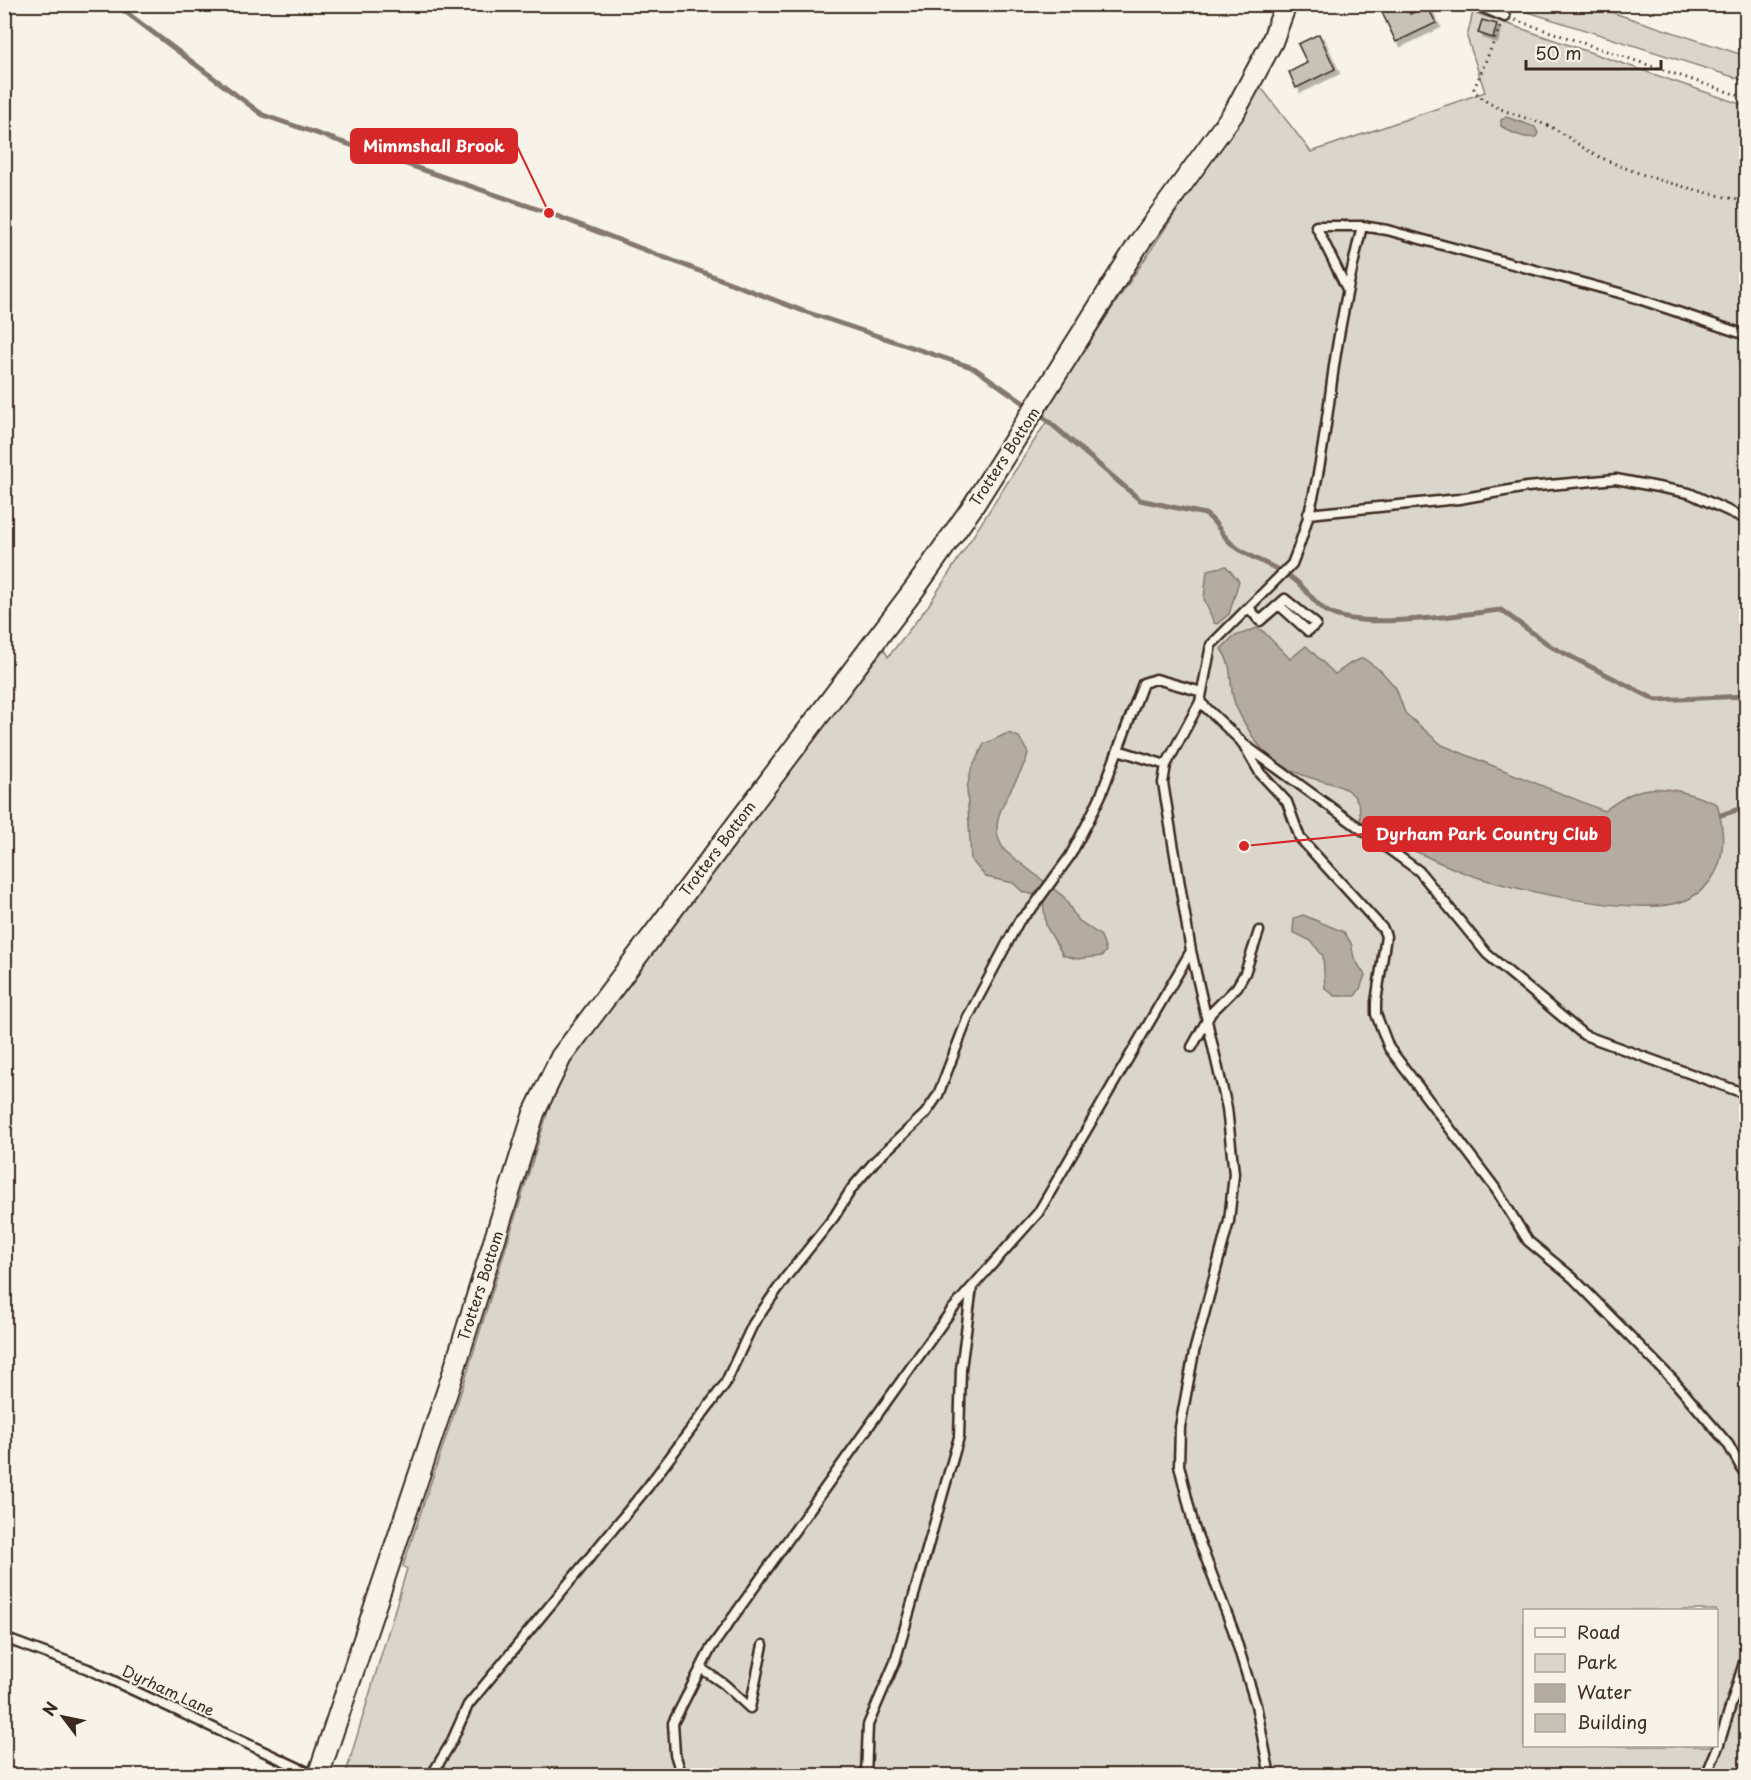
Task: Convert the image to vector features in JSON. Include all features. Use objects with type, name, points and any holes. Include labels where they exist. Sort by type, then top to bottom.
[{"type":"street","name":"Trotters Bottom","points":[[317,1776],[465,1337],[534,1113],[546,1084],[561,1057],[916,588],[1041,402],[1139,243],[1235,111],[1272,42],[1286,4]]},
{"type":"lane","points":[[1474,4],[1505,17]]},
{"type":"lane","points":[[1347,289],[1316,226],[1362,226],[1433,242],[1627,296],[1746,335]]},
{"type":"lane","points":[[1270,1776],[1256,1705],[1233,1630],[1194,1527],[1179,1466],[1180,1427],[1192,1363],[1229,1221],[1234,1174],[1227,1108],[1191,951],[1163,783],[1166,765],[1200,702],[1211,645],[1292,564],[1317,476],[1347,289],[1362,226]]},
{"type":"lane","points":[[1308,514],[1459,499],[1527,487],[1616,479],[1689,493],[1746,519]]},
{"type":"lane","points":[[1249,608],[1260,621],[1279,605]]},
{"type":"lane","points":[[431,1776],[451,1743],[468,1705],[647,1488],[725,1384],[753,1324],[786,1276],[834,1217],[852,1188],[875,1161],[925,1114],[938,1095],[968,1017],[1019,921],[1037,901],[1070,856],[1085,828],[1101,795],[1143,683],[1155,679],[1202,692]]},
{"type":"lane","points":[[1200,702],[1242,742],[1419,871],[1487,954],[1584,1035],[1746,1094]]},
{"type":"lane","points":[[1242,742],[1260,773],[1287,802],[1299,838],[1383,929],[1386,936],[1376,1014],[1389,1048],[1495,1188],[1528,1241],[1573,1278],[1672,1380],[1728,1444],[1746,1476]]},
{"type":"lane","points":[[1118,750],[1166,765]]},
{"type":"lane","points":[[1192,1047],[1207,1019],[1237,987],[1245,973],[1259,931]]},
{"type":"lane","points":[[682,1776],[675,1754],[673,1723],[711,1648],[951,1311],[1038,1213],[1191,951]]},
{"type":"lane","points":[[866,1776],[868,1725],[895,1662],[958,1437],[961,1369],[972,1287]]},
{"type":"lane","name":"Dyrham Lane","points":[[4,1638],[88,1669],[317,1776]]},
{"type":"lane","points":[[702,1669],[724,1684],[750,1708],[762,1645]]},
{"type":"lane","points":[[1718,1746],[1746,1656]]},
{"type":"lane","points":[[1706,1776],[1718,1747]]},
{"type":"path","points":[[1746,98],[1505,17],[1486,56],[1474,89],[1476,93],[1499,108],[1552,128],[1598,156],[1674,183],[1746,202]]},
{"type":"green space","points":[[1506,5],[1589,5],[1746,56],[1746,81]]},
{"type":"green space","points":[[1473,12],[1746,106],[1746,1775],[345,1776],[407,1569],[403,1566],[464,1383],[556,1085],[602,1009],[884,649],[888,657],[928,606],[1047,421],[1041,415],[1260,86],[1311,152],[1485,92],[1467,37]]},
{"type":"water","points":[[1506,117],[1535,127],[1538,133],[1536,137],[1518,135],[1501,126],[1501,120]]},
{"type":"water","points":[[1226,566],[1239,581],[1229,614],[1217,624],[1214,623],[1204,599],[1207,570]]},
{"type":"water","points":[[1257,628],[1264,632],[1290,659],[1306,646],[1335,674],[1363,658],[1381,671],[1396,688],[1405,713],[1442,745],[1604,811],[1632,794],[1656,788],[1677,791],[1717,804],[1722,843],[1721,856],[1712,879],[1692,897],[1673,904],[1615,905],[1545,894],[1485,880],[1438,862],[1398,842],[1360,820],[1357,801],[1347,790],[1332,783],[1302,775],[1282,765],[1266,753],[1252,735],[1235,703],[1229,666],[1221,649],[1233,637]]},
{"type":"water","points":[[1008,733],[1019,737],[1028,753],[999,814],[997,826],[999,839],[1005,851],[1064,897],[1077,919],[1101,936],[1106,951],[1102,956],[1077,959],[1063,955],[1046,926],[1043,901],[1035,895],[1023,892],[1013,883],[986,877],[971,860],[967,788],[971,770],[984,744]]},
{"type":"water","points":[[1303,915],[1344,932],[1351,943],[1354,958],[1365,975],[1355,996],[1335,996],[1325,988],[1323,956],[1311,941],[1293,932],[1294,918]]},
{"type":"building","points":[[1378,4],[1405,4],[1410,14],[1427,6],[1436,23],[1396,42]]},
{"type":"building","points":[[1482,20],[1497,24],[1493,38],[1478,33]]},
{"type":"building","points":[[1319,34],[1335,69],[1296,88],[1289,72],[1307,63],[1298,44]]},
{"type":"waterway","points":[[108,4],[123,10],[263,115],[549,213],[803,311],[974,368],[1041,415],[1140,500],[1205,514],[1213,520],[1232,544],[1292,578],[1328,612],[1344,618],[1387,621],[1501,610],[1552,647],[1656,700],[1746,696]]},
{"type":"waterway","points":[[1721,815],[1746,807]]},
{"type":"place","name":"Mimmshall Brook","points":[[549,213]]},
{"type":"place","name":"Dyrham Park Country Club","points":[[1244,846]]}]
